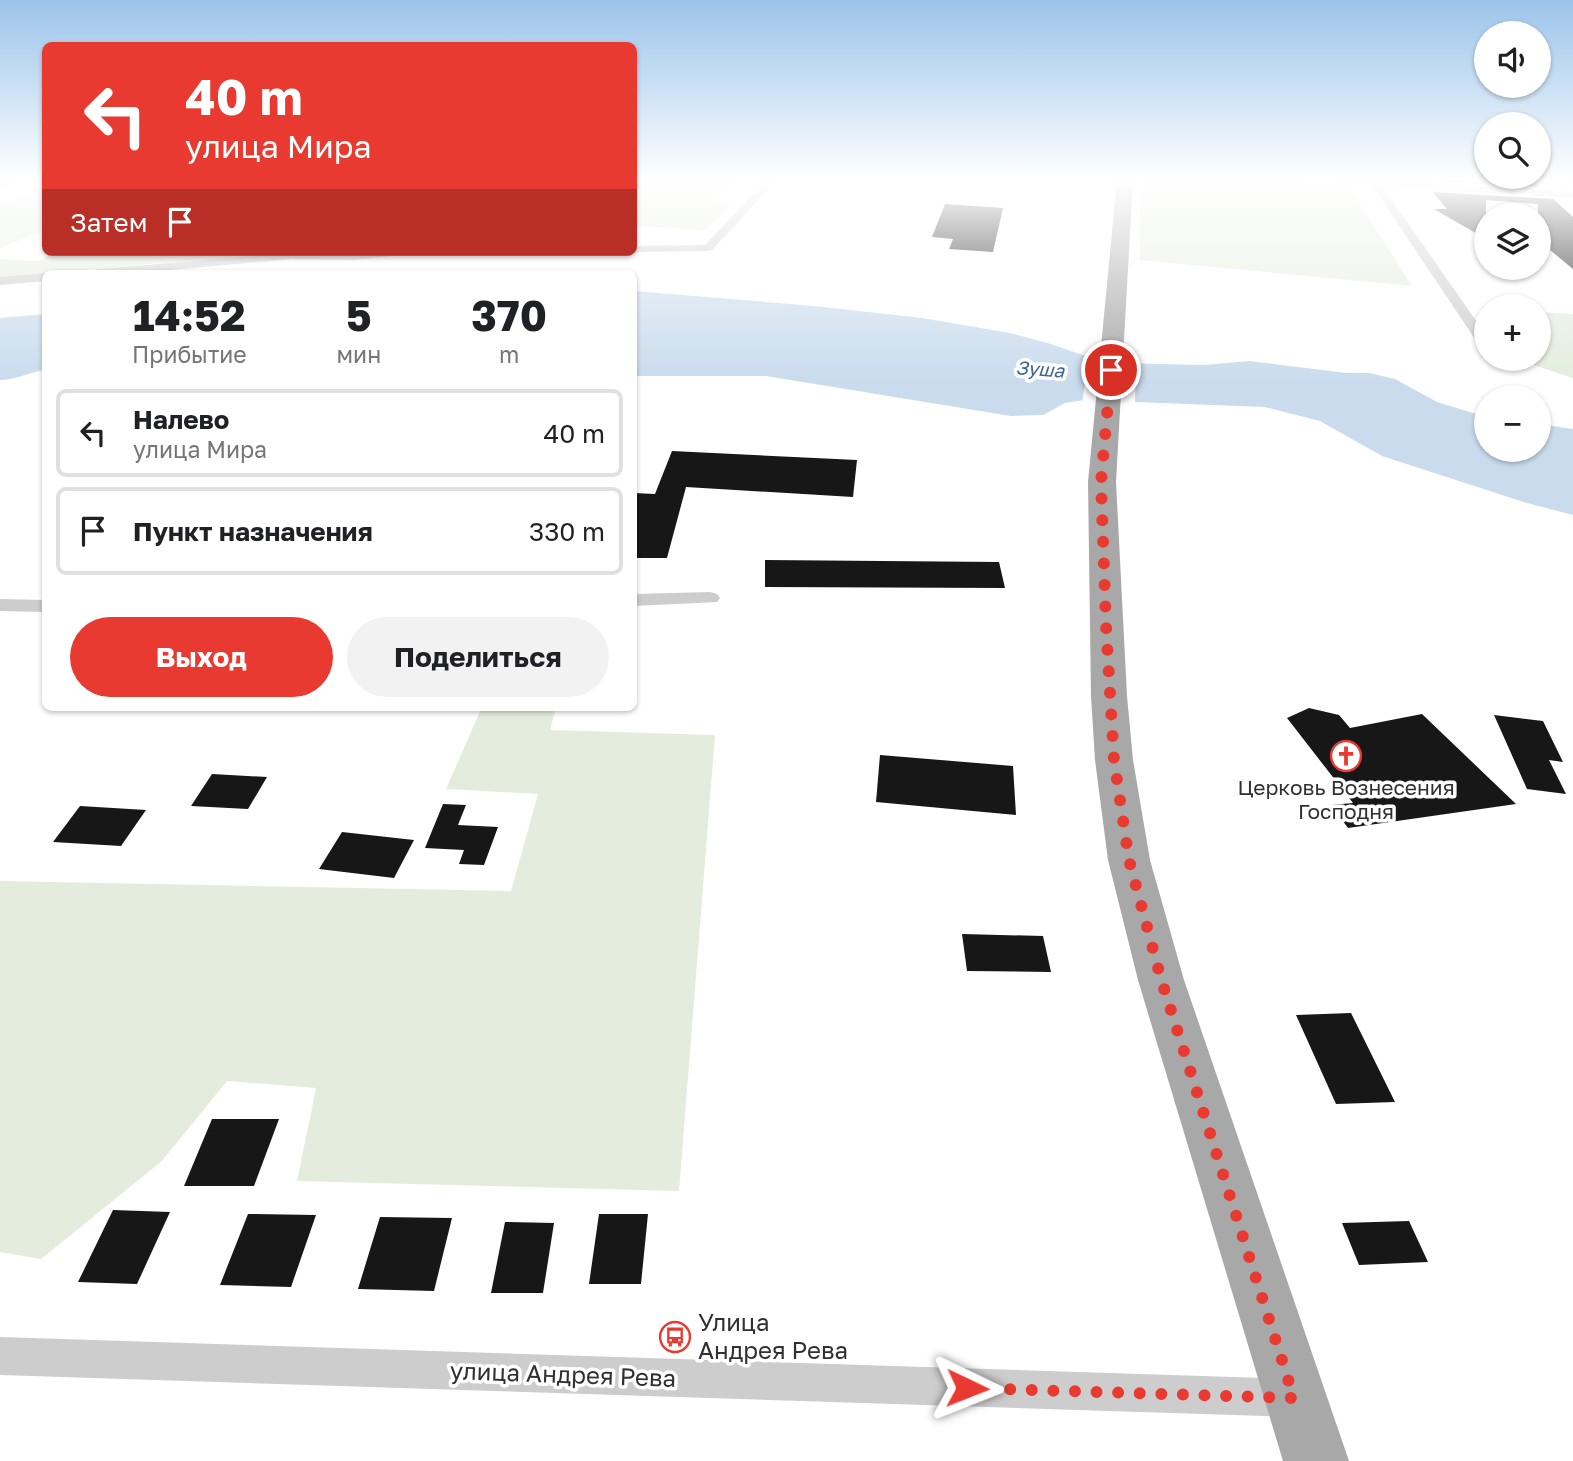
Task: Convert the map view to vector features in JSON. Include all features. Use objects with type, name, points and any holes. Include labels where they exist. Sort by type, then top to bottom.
[{"type":"main road","points":[[1120,248],[1101,482],[1109,696],[1114,760],[1131,873],[1161,979],[1316,1461]]},
{"type":"street","points":[[1419,248],[1474,328]]},
{"type":"street","points":[[128,270],[276,256]]},
{"type":"street","points":[[320,256],[364,256]]},
{"type":"street","points":[[0,281],[42,277]]},
{"type":"street","points":[[637,600],[710,598]]},
{"type":"street","points":[[0,605],[42,606]]},
{"type":"street","name":"улица Андрея Рева","points":[[0,1356],[1294,1398]]},
{"type":"green space","points":[[1140,248],[1388,248],[1412,286],[1140,260]]},
{"type":"green space","points":[[50,256],[256,256],[234,261],[42,270],[42,274],[0,278],[0,259],[38,261]]},
{"type":"green space","points":[[1551,313],[1573,314],[1573,378],[1551,371]]},
{"type":"green space","points":[[480,711],[555,711],[550,730],[715,735],[679,1191],[297,1181],[316,1088],[227,1081],[162,1161],[41,1259],[0,1252],[0,881],[511,891],[538,794],[446,789]]},
{"type":"water","name":"Зуша","points":[[637,291],[922,318],[1010,333],[1094,359],[1117,363],[1204,365],[1249,361],[1346,373],[1369,373],[1395,379],[1437,402],[1474,413],[1474,462],[1551,462],[1551,426],[1573,429],[1573,515],[1527,503],[1382,456],[1320,421],[1265,407],[1084,400],[1065,403],[1043,415],[1011,416],[766,376],[637,376]]},
{"type":"water","points":[[42,314],[42,370],[0,380],[0,318]]},
{"type":"pier","points":[[1089,354],[1136,360],[1135,406],[1082,404]]},
{"type":"building","points":[[949,248],[994,248],[993,252]]},
{"type":"building","points":[[1551,248],[1573,248],[1573,269],[1551,251]]},
{"type":"building","points":[[672,451],[857,460],[853,497],[686,487],[667,558],[637,558],[637,493],[655,494]]},
{"type":"building","points":[[765,560],[999,562],[1005,588],[765,587]]},
{"type":"building","points":[[1309,708],[1339,715],[1350,728],[1422,714],[1516,804],[1348,828],[1331,805],[1353,803],[1287,718]]},
{"type":"building","points":[[1494,715],[1543,721],[1563,762],[1549,760],[1566,794],[1527,789]]},
{"type":"building","points":[[880,755],[1013,766],[1016,815],[876,802]]},
{"type":"building","points":[[212,774],[267,777],[248,809],[191,806]]},
{"type":"building","points":[[443,804],[466,805],[458,825],[498,827],[484,865],[459,864],[464,850],[425,848]]},
{"type":"building","points":[[80,806],[146,810],[121,846],[53,842]]},
{"type":"building","points":[[342,832],[414,840],[394,878],[319,869]]},
{"type":"building","points":[[962,934],[1043,936],[1051,972],[967,971]]},
{"type":"building","points":[[1351,1013],[1395,1102],[1336,1104],[1296,1015]]},
{"type":"building","points":[[212,1119],[279,1119],[254,1186],[184,1186]]},
{"type":"building","points":[[113,1210],[170,1212],[137,1284],[78,1282]]},
{"type":"building","points":[[248,1214],[316,1215],[291,1287],[220,1285]]},
{"type":"building","points":[[599,1214],[648,1214],[641,1284],[589,1284]]},
{"type":"building","points":[[380,1217],[452,1218],[434,1291],[358,1289]]},
{"type":"building","points":[[1409,1221],[1428,1262],[1359,1265],[1342,1223]]},
{"type":"building","points":[[505,1222],[554,1223],[543,1293],[491,1293]]},
{"type":"place","name":"Церковь Вознесения Господня","points":[[1346,756]]},
{"type":"place","name":"Улица Андрея Рева","points":[[675,1337]]},
{"type":"route","points":[[967,1388],[1294,1398],[1161,979],[1131,873],[1114,760],[1106,625],[1101,482],[1111,370]]}]
